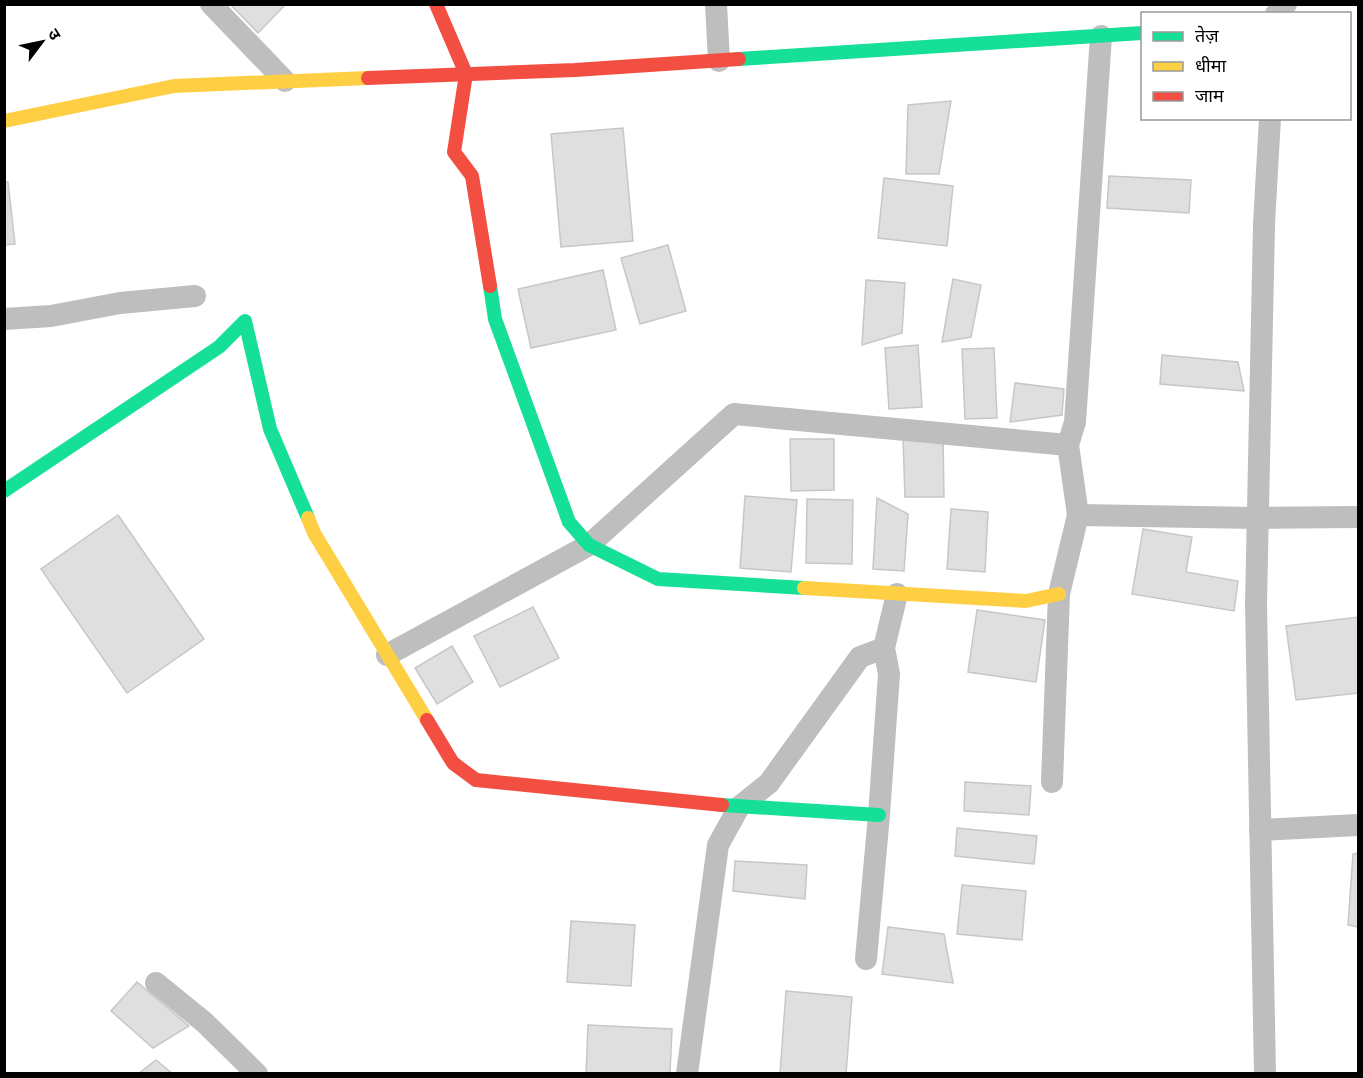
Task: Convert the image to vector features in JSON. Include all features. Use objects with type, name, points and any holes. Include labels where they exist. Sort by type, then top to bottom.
[{"type":"street","points":[[211,4],[285,81]]},
{"type":"street","points":[[436,4],[466,74],[454,152],[472,176],[495,319],[569,522],[589,545],[658,579],[1026,601],[1059,594]]},
{"type":"street","points":[[716,4],[719,61]]},
{"type":"street","points":[[4,121],[174,86],[574,70],[1141,33]]},
{"type":"street","points":[[1052,782],[1059,594],[1078,515],[1068,445],[1075,422],[1101,36]]},
{"type":"street","points":[[1265,1074],[1256,604],[1264,224],[1270,120]]},
{"type":"street","points":[[4,319],[51,316],[120,303],[195,296]]},
{"type":"street","points":[[4,491],[219,347],[244,321],[270,429],[314,533],[453,763],[476,780],[739,807],[879,815]]},
{"type":"street","points":[[387,655],[589,545],[734,414],[1068,445]]},
{"type":"street","points":[[1078,515],[1359,517]]},
{"type":"street","points":[[866,959],[889,674],[884,648],[897,594]]},
{"type":"street","points":[[687,1074],[718,845],[739,807],[769,783],[860,657],[884,648]]},
{"type":"street","points":[[1260,830],[1359,825]]},
{"type":"street","points":[[156,983],[204,1022],[256,1074]]},
{"type":"building","points":[[230,4],[286,4],[258,33]]},
{"type":"building","points":[[951,101],[939,174],[906,174],[908,105]]},
{"type":"building","points":[[623,128],[633,241],[561,247],[551,134]]},
{"type":"building","points":[[1109,176],[1191,180],[1189,213],[1107,208]]},
{"type":"building","points":[[884,178],[953,186],[947,246],[878,238]]},
{"type":"building","points":[[4,182],[8,182],[15,244],[4,245]]},
{"type":"building","points":[[668,245],[686,311],[640,324],[621,258]]},
{"type":"building","points":[[603,270],[616,330],[531,348],[518,289]]},
{"type":"building","points":[[953,279],[981,285],[971,337],[942,342]]},
{"type":"building","points":[[866,280],[905,283],[902,333],[862,345]]},
{"type":"building","points":[[918,345],[922,407],[889,409],[885,348]]},
{"type":"building","points":[[994,348],[997,418],[965,419],[962,349]]},
{"type":"building","points":[[1162,355],[1238,362],[1244,391],[1160,384]]},
{"type":"building","points":[[1015,383],[1064,389],[1062,415],[1010,422]]},
{"type":"building","points":[[943,437],[944,497],[905,497],[903,438]]},
{"type":"building","points":[[790,439],[834,439],[834,490],[791,491]]},
{"type":"building","points":[[745,496],[797,500],[791,572],[740,568]]},
{"type":"building","points":[[877,498],[908,514],[904,571],[873,569]]},
{"type":"building","points":[[807,499],[853,500],[852,564],[806,563]]},
{"type":"building","points":[[951,509],[988,512],[985,572],[947,569]]},
{"type":"building","points":[[118,515],[204,639],[127,693],[41,569]]},
{"type":"building","points":[[1143,529],[1192,537],[1186,572],[1238,581],[1234,611],[1132,594]]},
{"type":"building","points":[[533,607],[559,658],[500,687],[474,636]]},
{"type":"building","points":[[977,610],[1045,620],[1036,682],[968,672]]},
{"type":"building","points":[[1358,617],[1358,693],[1296,700],[1286,626]]},
{"type":"building","points":[[452,646],[473,682],[437,704],[415,668]]},
{"type":"building","points":[[965,782],[1031,786],[1029,815],[964,811]]},
{"type":"building","points":[[957,828],[1037,836],[1034,864],[955,856]]},
{"type":"building","points":[[1358,853],[1358,927],[1348,925],[1353,854]]},
{"type":"building","points":[[735,861],[807,865],[805,899],[733,891]]},
{"type":"building","points":[[962,885],[1026,891],[1022,940],[957,934]]},
{"type":"building","points":[[571,921],[635,925],[631,986],[567,982]]},
{"type":"building","points":[[888,927],[944,934],[953,983],[882,974]]},
{"type":"building","points":[[137,982],[189,1026],[153,1048],[111,1011]]},
{"type":"building","points":[[786,991],[852,997],[846,1074],[780,1074]]},
{"type":"building","points":[[588,1025],[672,1029],[670,1074],[586,1074]]},
{"type":"building","points":[[156,1060],[173,1074],[138,1074]]},
{"type":"traffic: fast","points":[[739,59],[1141,33]]},
{"type":"traffic: fast","points":[[490,286],[495,319],[569,522],[589,545],[658,579],[804,588]]},
{"type":"traffic: fast","points":[[4,491],[219,347],[245,321],[270,429],[308,518]]},
{"type":"traffic: fast","points":[[722,805],[879,815]]},
{"type":"traffic: slow","points":[[4,121],[174,86],[368,78]]},
{"type":"traffic: slow","points":[[308,518],[314,533],[427,720]]},
{"type":"traffic: slow","points":[[804,588],[1026,601],[1059,594]]},
{"type":"traffic: jam","points":[[436,4],[466,74],[454,152],[472,176],[490,286]]},
{"type":"traffic: jam","points":[[368,78],[575,70],[739,59]]},
{"type":"traffic: jam","points":[[427,720],[453,763],[476,780],[722,805]]}]
